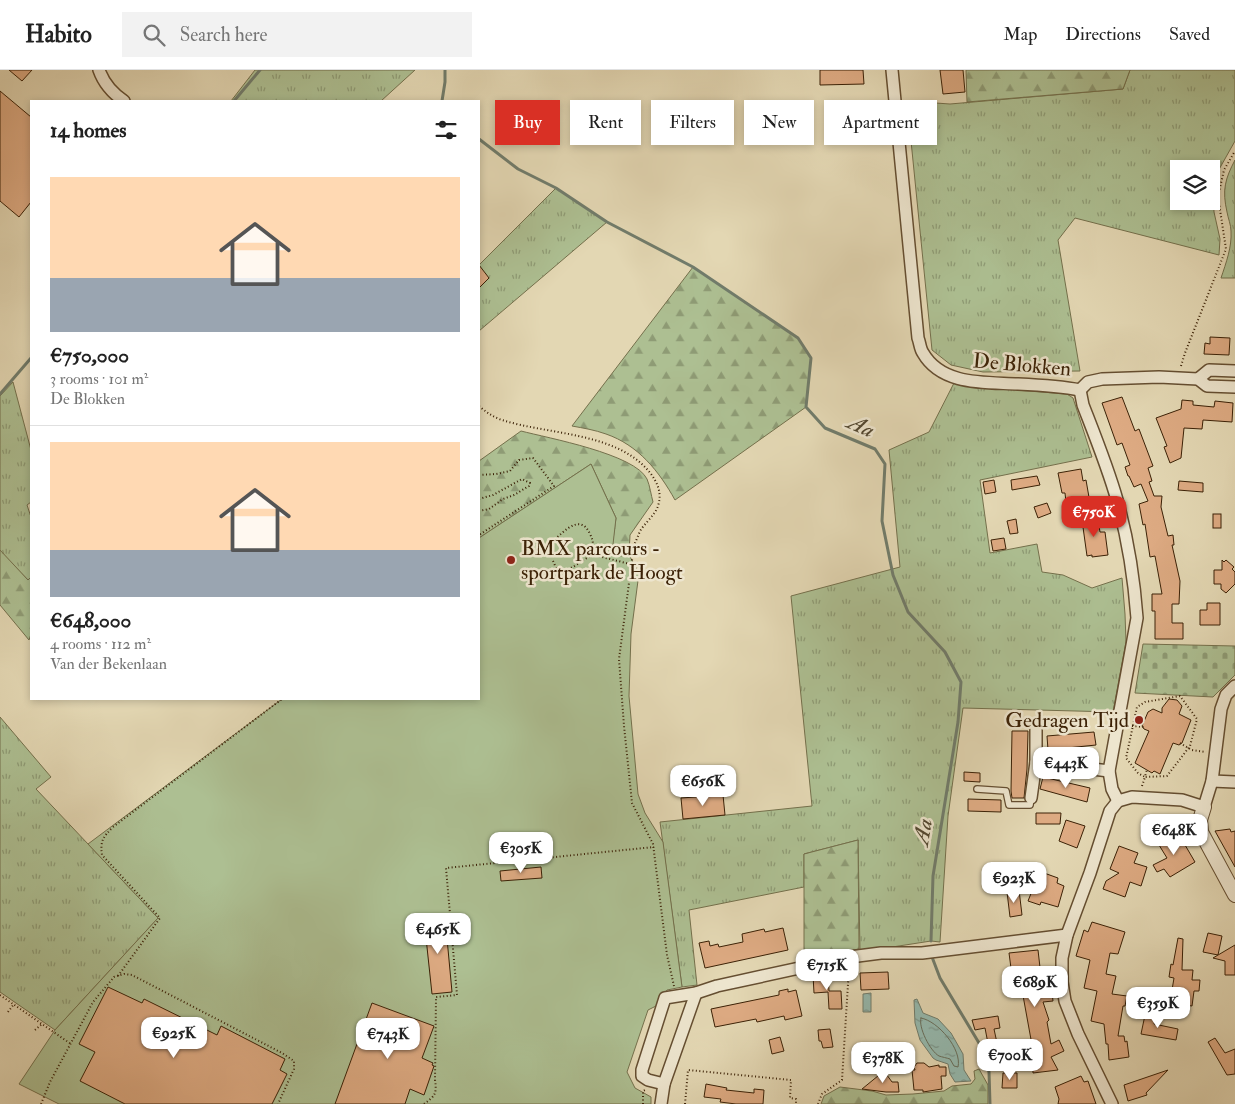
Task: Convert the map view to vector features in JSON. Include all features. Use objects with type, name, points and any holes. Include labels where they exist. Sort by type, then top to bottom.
[{"type":"street","points":[[99,70],[104,82],[115,95],[122,100]]},
{"type":"street","name":"De Blokken","points":[[892,70],[918,338],[923,353],[933,364],[947,374],[967,381],[989,384],[1060,386],[1080,390],[1083,405],[1117,498],[1129,550],[1137,618],[1109,771]]},
{"type":"street","points":[[1198,379],[1209,370],[1235,371]]},
{"type":"street","points":[[1080,390],[1088,382],[1102,379],[1198,379],[1207,386],[1235,387]]},
{"type":"street","points":[[1235,686],[1226,695],[1221,709],[1212,781],[1200,820],[1201,832],[1235,895]]},
{"type":"street","points":[[1032,798],[1036,762],[1036,726]]},
{"type":"street","points":[[1036,762],[1109,771],[1112,789],[1118,801]]},
{"type":"street","points":[[1212,781],[1235,782]]},
{"type":"street","points":[[1112,1104],[1078,1034],[1064,1000],[1062,958],[1067,934],[1090,873],[1110,811],[1118,801],[1138,798],[1182,800],[1204,807]]},
{"type":"street","points":[[664,1084],[648,1080],[642,1076],[642,1070],[665,998],[696,993],[717,986],[850,958],[880,954],[922,954],[1067,934]]},
{"type":"street","points":[[661,1104],[664,1084],[696,993]]},
{"type":"lane","points":[[977,789],[1006,791],[1009,805],[1030,805],[1032,798]]},
{"type":"path","points":[[1178,378],[1185,353],[1226,249],[1219,192],[1224,170],[1235,151]]},
{"type":"path","points":[[480,407],[500,419],[526,427],[587,438],[613,446],[634,458],[658,483],[658,508],[640,531],[634,545],[630,564],[620,659],[624,726],[632,803],[654,847],[668,955],[674,987],[681,996]]},
{"type":"path","points":[[480,475],[510,471],[519,460],[533,458],[554,486],[480,534]]},
{"type":"path","points":[[480,499],[493,495],[522,479],[530,483],[529,486],[503,499],[489,509],[480,511]]},
{"type":"path","points":[[547,546],[572,525],[579,524],[588,530],[592,537],[594,544],[590,556]]},
{"type":"path","points":[[553,561],[557,570],[564,571],[590,556],[598,556],[630,564]]},
{"type":"path","points":[[1180,692],[1180,696],[1197,719],[1188,748],[1167,776],[1145,777],[1138,773],[1126,758],[1137,707],[1142,703],[1180,696]]},
{"type":"path","points":[[118,976],[160,918],[102,855],[100,846],[103,838],[113,827],[281,700]]},
{"type":"path","points":[[1118,721],[1133,727],[1144,727]]},
{"type":"path","points":[[1180,743],[1188,748],[1216,753]]},
{"type":"path","points":[[1138,798],[1147,769]]},
{"type":"path","points":[[424,1104],[434,1097],[436,1089],[436,997],[457,995],[446,868],[654,847]]},
{"type":"path","points":[[818,1104],[822,1094],[842,1080],[850,958]]},
{"type":"path","points":[[41,1104],[50,1082],[93,1002],[109,982],[124,974],[132,975],[294,1061],[294,1069],[278,1104]]},
{"type":"path","points":[[0,995],[71,1044]]},
{"type":"path","points":[[8,1012],[14,1004]]},
{"type":"path","points":[[35,1030],[43,1023]]},
{"type":"path","points":[[685,1104],[688,1070],[791,1080],[790,1098],[796,1099],[796,1104]]},
{"type":"green space","points":[[255,70],[415,70],[382,100],[232,100]]},
{"type":"green space","points":[[966,70],[1130,70],[1123,89],[967,102]]},
{"type":"green space","points":[[1130,70],[1235,70],[1235,141],[1220,168],[1220,160],[1170,160],[1170,210],[1214,210],[1220,239],[1219,255],[1075,218],[1058,240],[1080,371],[983,372],[951,365],[932,350],[911,145],[937,145],[937,103],[950,104],[1123,89]]},
{"type":"green space","points":[[1235,160],[1235,278],[1221,278],[1231,243],[1231,226],[1227,212],[1225,185]]},
{"type":"green space","points":[[556,188],[607,222],[480,330],[480,264]]},
{"type":"green space","points":[[693,267],[798,338],[811,358],[806,407],[675,500],[655,469],[638,452],[617,439],[602,433],[572,426]]},
{"type":"green space","points":[[13,382],[30,446],[30,503],[27,505],[30,514],[30,578],[28,580],[0,551],[0,396]]},
{"type":"green space","points":[[954,383],[1067,394],[1073,398],[1092,457],[980,480],[990,553],[1037,544],[1042,572],[1063,575],[1092,588],[1122,578],[1126,642],[1113,712],[963,708],[948,816],[940,942],[931,941],[860,952],[858,840],[804,854],[804,887],[689,910],[697,985],[682,987],[660,822],[812,806],[791,596],[900,567],[889,450],[929,432]]},
{"type":"green space","points":[[521,431],[590,448],[626,462],[639,470],[647,479],[653,502],[630,535],[629,555],[611,554],[616,518],[591,464],[480,537],[480,460]]},
{"type":"green space","points":[[591,464],[616,518],[612,553],[621,556],[629,555],[639,573],[631,634],[629,696],[638,794],[645,813],[663,842],[682,987],[667,990],[658,1005],[648,1010],[627,1072],[635,1088],[651,1097],[651,1104],[59,1104],[19,1084],[55,1030],[158,918],[88,844],[281,700],[480,700],[480,537]]},
{"type":"green space","points":[[0,550],[28,580],[30,578],[29,640],[0,605]]},
{"type":"green space","points":[[1143,644],[1235,646],[1235,675],[1213,697],[1135,693]]},
{"type":"green space","points":[[0,717],[51,777],[36,789],[158,918],[55,1030],[0,992]]},
{"type":"green space","points":[[858,840],[859,949],[804,958],[804,854]]},
{"type":"green space","points":[[979,1069],[988,1085],[988,1104],[821,1104],[824,1096],[840,1087],[872,1091],[886,1095],[944,1091],[952,1086],[971,1084],[975,1079],[974,1071]]},
{"type":"water","points":[[871,993],[871,1012],[863,1012],[863,994]]},
{"type":"water","points":[[917,999],[923,1013],[938,1019],[951,1033],[963,1054],[964,1070],[971,1081],[955,1082],[950,1074],[948,1064],[933,1058],[920,1040],[915,1023],[914,1000]]},
{"type":"building","points":[[9,70],[32,70],[22,81]]},
{"type":"building","points":[[820,70],[863,70],[864,84],[820,85]]},
{"type":"building","points":[[940,70],[963,70],[965,92],[943,94]]},
{"type":"building","points":[[0,91],[30,116],[30,203],[19,217],[0,201]]},
{"type":"building","points":[[480,266],[489,278],[480,287]]},
{"type":"building","points":[[1210,337],[1230,338],[1229,355],[1204,354],[1205,343],[1210,344]]},
{"type":"building","points":[[1122,397],[1135,431],[1139,429],[1153,466],[1148,468],[1152,481],[1149,482],[1154,496],[1162,496],[1161,507],[1168,536],[1173,535],[1174,545],[1172,545],[1180,581],[1179,604],[1172,604],[1172,623],[1183,623],[1183,639],[1155,639],[1155,611],[1152,611],[1152,594],[1162,594],[1155,556],[1150,557],[1145,524],[1143,525],[1139,504],[1148,501],[1141,484],[1134,487],[1128,476],[1125,467],[1130,465],[1122,443],[1117,445],[1102,403]]},
{"type":"building","points":[[1182,400],[1193,401],[1193,405],[1214,407],[1215,401],[1233,403],[1232,422],[1203,420],[1202,429],[1184,428],[1181,458],[1170,463],[1164,447],[1167,446],[1156,418],[1181,409]]},
{"type":"building","points":[[1081,469],[1083,481],[1086,480],[1090,503],[1067,512],[1065,493],[1062,493],[1058,473]]},
{"type":"building","points":[[1037,476],[1040,485],[1012,490],[1011,480]]},
{"type":"building","points":[[994,480],[996,492],[985,494],[983,482]]},
{"type":"building","points":[[1179,481],[1203,483],[1203,492],[1178,490]]},
{"type":"building","points":[[1047,503],[1051,513],[1038,518],[1034,507]]},
{"type":"building","points":[[1213,514],[1221,514],[1221,528],[1213,528]]},
{"type":"building","points":[[1097,515],[1100,532],[1105,532],[1108,555],[1092,557],[1092,555],[1087,556],[1082,520]]},
{"type":"building","points":[[1016,519],[1018,533],[1010,534],[1007,521]]},
{"type":"building","points":[[1004,538],[1006,549],[993,551],[991,540]]},
{"type":"building","points":[[1222,560],[1224,562],[1226,560],[1234,567],[1232,569],[1235,572],[1235,584],[1226,593],[1221,589],[1221,584],[1214,584],[1214,570],[1222,570]]},
{"type":"building","points":[[1207,603],[1220,603],[1220,625],[1200,625],[1200,610],[1207,610]]},
{"type":"building","points":[[1169,699],[1177,700],[1182,706],[1179,714],[1191,720],[1182,743],[1179,745],[1173,743],[1160,774],[1154,771],[1152,773],[1135,763],[1149,731],[1142,726],[1148,712],[1153,709],[1162,713],[1162,708]]},
{"type":"building","points":[[1012,731],[1028,731],[1024,798],[1012,798]]},
{"type":"building","points":[[1094,732],[1096,745],[1048,750],[1047,736]]},
{"type":"building","points":[[964,772],[980,773],[980,782],[964,781]]},
{"type":"building","points":[[1043,777],[1090,788],[1087,802],[1040,789]]},
{"type":"building","points":[[723,795],[725,815],[683,819],[681,798]]},
{"type":"building","points":[[968,799],[1001,800],[1001,812],[968,811]]},
{"type":"building","points":[[1036,813],[1061,813],[1060,824],[1036,824]]},
{"type":"building","points":[[1066,820],[1085,826],[1077,848],[1059,841]]},
{"type":"building","points":[[1230,829],[1231,832],[1235,831],[1235,867],[1215,831]]},
{"type":"building","points":[[1178,833],[1195,862],[1170,877],[1164,869],[1157,872],[1153,865],[1167,858],[1159,845]]},
{"type":"building","points":[[1119,846],[1138,853],[1134,863],[1147,867],[1141,886],[1130,882],[1125,897],[1103,889],[1106,881],[1119,873],[1110,869]]},
{"type":"building","points":[[541,867],[542,878],[501,881],[500,871]]},
{"type":"building","points":[[1044,873],[1058,878],[1057,883],[1064,886],[1058,907],[1041,902],[1040,905],[1028,901],[1034,886],[1039,888]]},
{"type":"building","points":[[1019,890],[1022,915],[1010,917],[1007,892]]},
{"type":"building","points":[[445,917],[452,992],[432,994],[424,919]]},
{"type":"building","points":[[1092,922],[1125,932],[1118,954],[1110,953],[1106,974],[1116,976],[1112,994],[1127,996],[1125,1006],[1123,1006],[1118,1036],[1124,1036],[1125,1042],[1127,1041],[1129,1057],[1109,1060],[1104,1024],[1091,1021],[1097,991],[1084,988],[1090,960],[1076,956],[1084,930],[1088,932]]},
{"type":"building","points":[[783,928],[788,950],[705,968],[699,943],[709,941],[710,946],[718,944],[719,947],[743,942],[742,934],[764,929],[765,932]]},
{"type":"building","points":[[1208,933],[1222,936],[1218,955],[1203,952]]},
{"type":"building","points":[[1178,938],[1183,939],[1182,970],[1193,970],[1192,980],[1200,980],[1199,991],[1194,991],[1192,1006],[1179,1004],[1181,992],[1172,990],[1174,978],[1169,977]]},
{"type":"building","points":[[1235,945],[1235,975],[1225,975],[1225,961],[1213,958]]},
{"type":"building","points":[[1038,950],[1042,985],[1051,984],[1053,1001],[1043,1002],[1049,1020],[1047,1022],[1051,1044],[1059,1040],[1064,1051],[1051,1057],[1058,1070],[1033,1073],[1032,1045],[1022,990],[1014,991],[1009,953]]},
{"type":"building","points":[[888,972],[889,989],[861,990],[860,973]]},
{"type":"building","points":[[828,974],[829,991],[841,991],[842,1009],[829,1009],[828,992],[814,993],[813,975]]},
{"type":"building","points":[[108,987],[142,1003],[144,999],[217,1035],[221,1026],[285,1059],[280,1070],[287,1074],[272,1104],[125,1104],[80,1081],[95,1052],[79,1044]]},
{"type":"building","points":[[788,989],[788,992],[796,990],[802,1016],[785,1020],[784,1016],[757,1022],[756,1019],[715,1027],[711,1009],[779,995],[779,991]]},
{"type":"building","points":[[372,1003],[434,1026],[422,1058],[433,1063],[432,1065],[434,1066],[424,1095],[410,1089],[405,1104],[335,1104]]},
{"type":"building","points":[[1145,1015],[1156,1017],[1154,1024],[1178,1029],[1176,1040],[1141,1034]]},
{"type":"building","points":[[998,1016],[1000,1028],[994,1029],[1000,1057],[991,1059],[985,1028],[975,1030],[972,1020]]},
{"type":"building","points":[[830,1029],[833,1047],[823,1048],[821,1041],[819,1041],[818,1030]]},
{"type":"building","points":[[780,1037],[784,1051],[772,1054],[769,1040]]},
{"type":"building","points":[[1215,1038],[1225,1053],[1235,1049],[1235,1074],[1227,1075],[1208,1042]]},
{"type":"building","points":[[917,1063],[924,1063],[929,1067],[939,1065],[939,1067],[946,1067],[946,1076],[941,1076],[942,1089],[923,1092],[923,1090],[914,1090],[912,1070],[915,1070],[914,1067]]},
{"type":"building","points":[[1168,1070],[1146,1093],[1147,1095],[1128,1101],[1124,1085]]},
{"type":"building","points":[[884,1071],[892,1082],[898,1082],[899,1092],[862,1089]]},
{"type":"building","points":[[1003,1073],[1017,1073],[1017,1088],[1002,1088]]},
{"type":"building","points":[[1081,1076],[1084,1082],[1088,1081],[1096,1104],[1058,1104],[1059,1099],[1055,1087]]},
{"type":"building","points":[[706,1084],[727,1088],[726,1090],[754,1093],[754,1089],[764,1090],[763,1104],[736,1104],[720,1102],[721,1099],[704,1097]]},
{"type":"waterway","points":[[235,100],[260,70]]},
{"type":"waterway","name":"Aa","points":[[442,100],[445,70]]},
{"type":"waterway","name":"Aa","points":[[480,140],[518,169],[556,188],[607,222],[693,267],[798,338],[811,358],[806,407],[825,428],[875,449],[885,464],[882,521],[893,575],[908,612],[945,652],[961,682],[958,722],[933,876],[931,941]]},
{"type":"waterway","points":[[0,394],[30,359]]},
{"type":"waterway","name":"Aa","points":[[932,957],[940,978],[979,1043],[989,1072],[990,1104]]},
{"type":"place","name":"BMX parcours - sportpark de Hoogt","points":[[511,560]]},
{"type":"place","name":"Gedragen Tijd","points":[[1139,720]]}]
